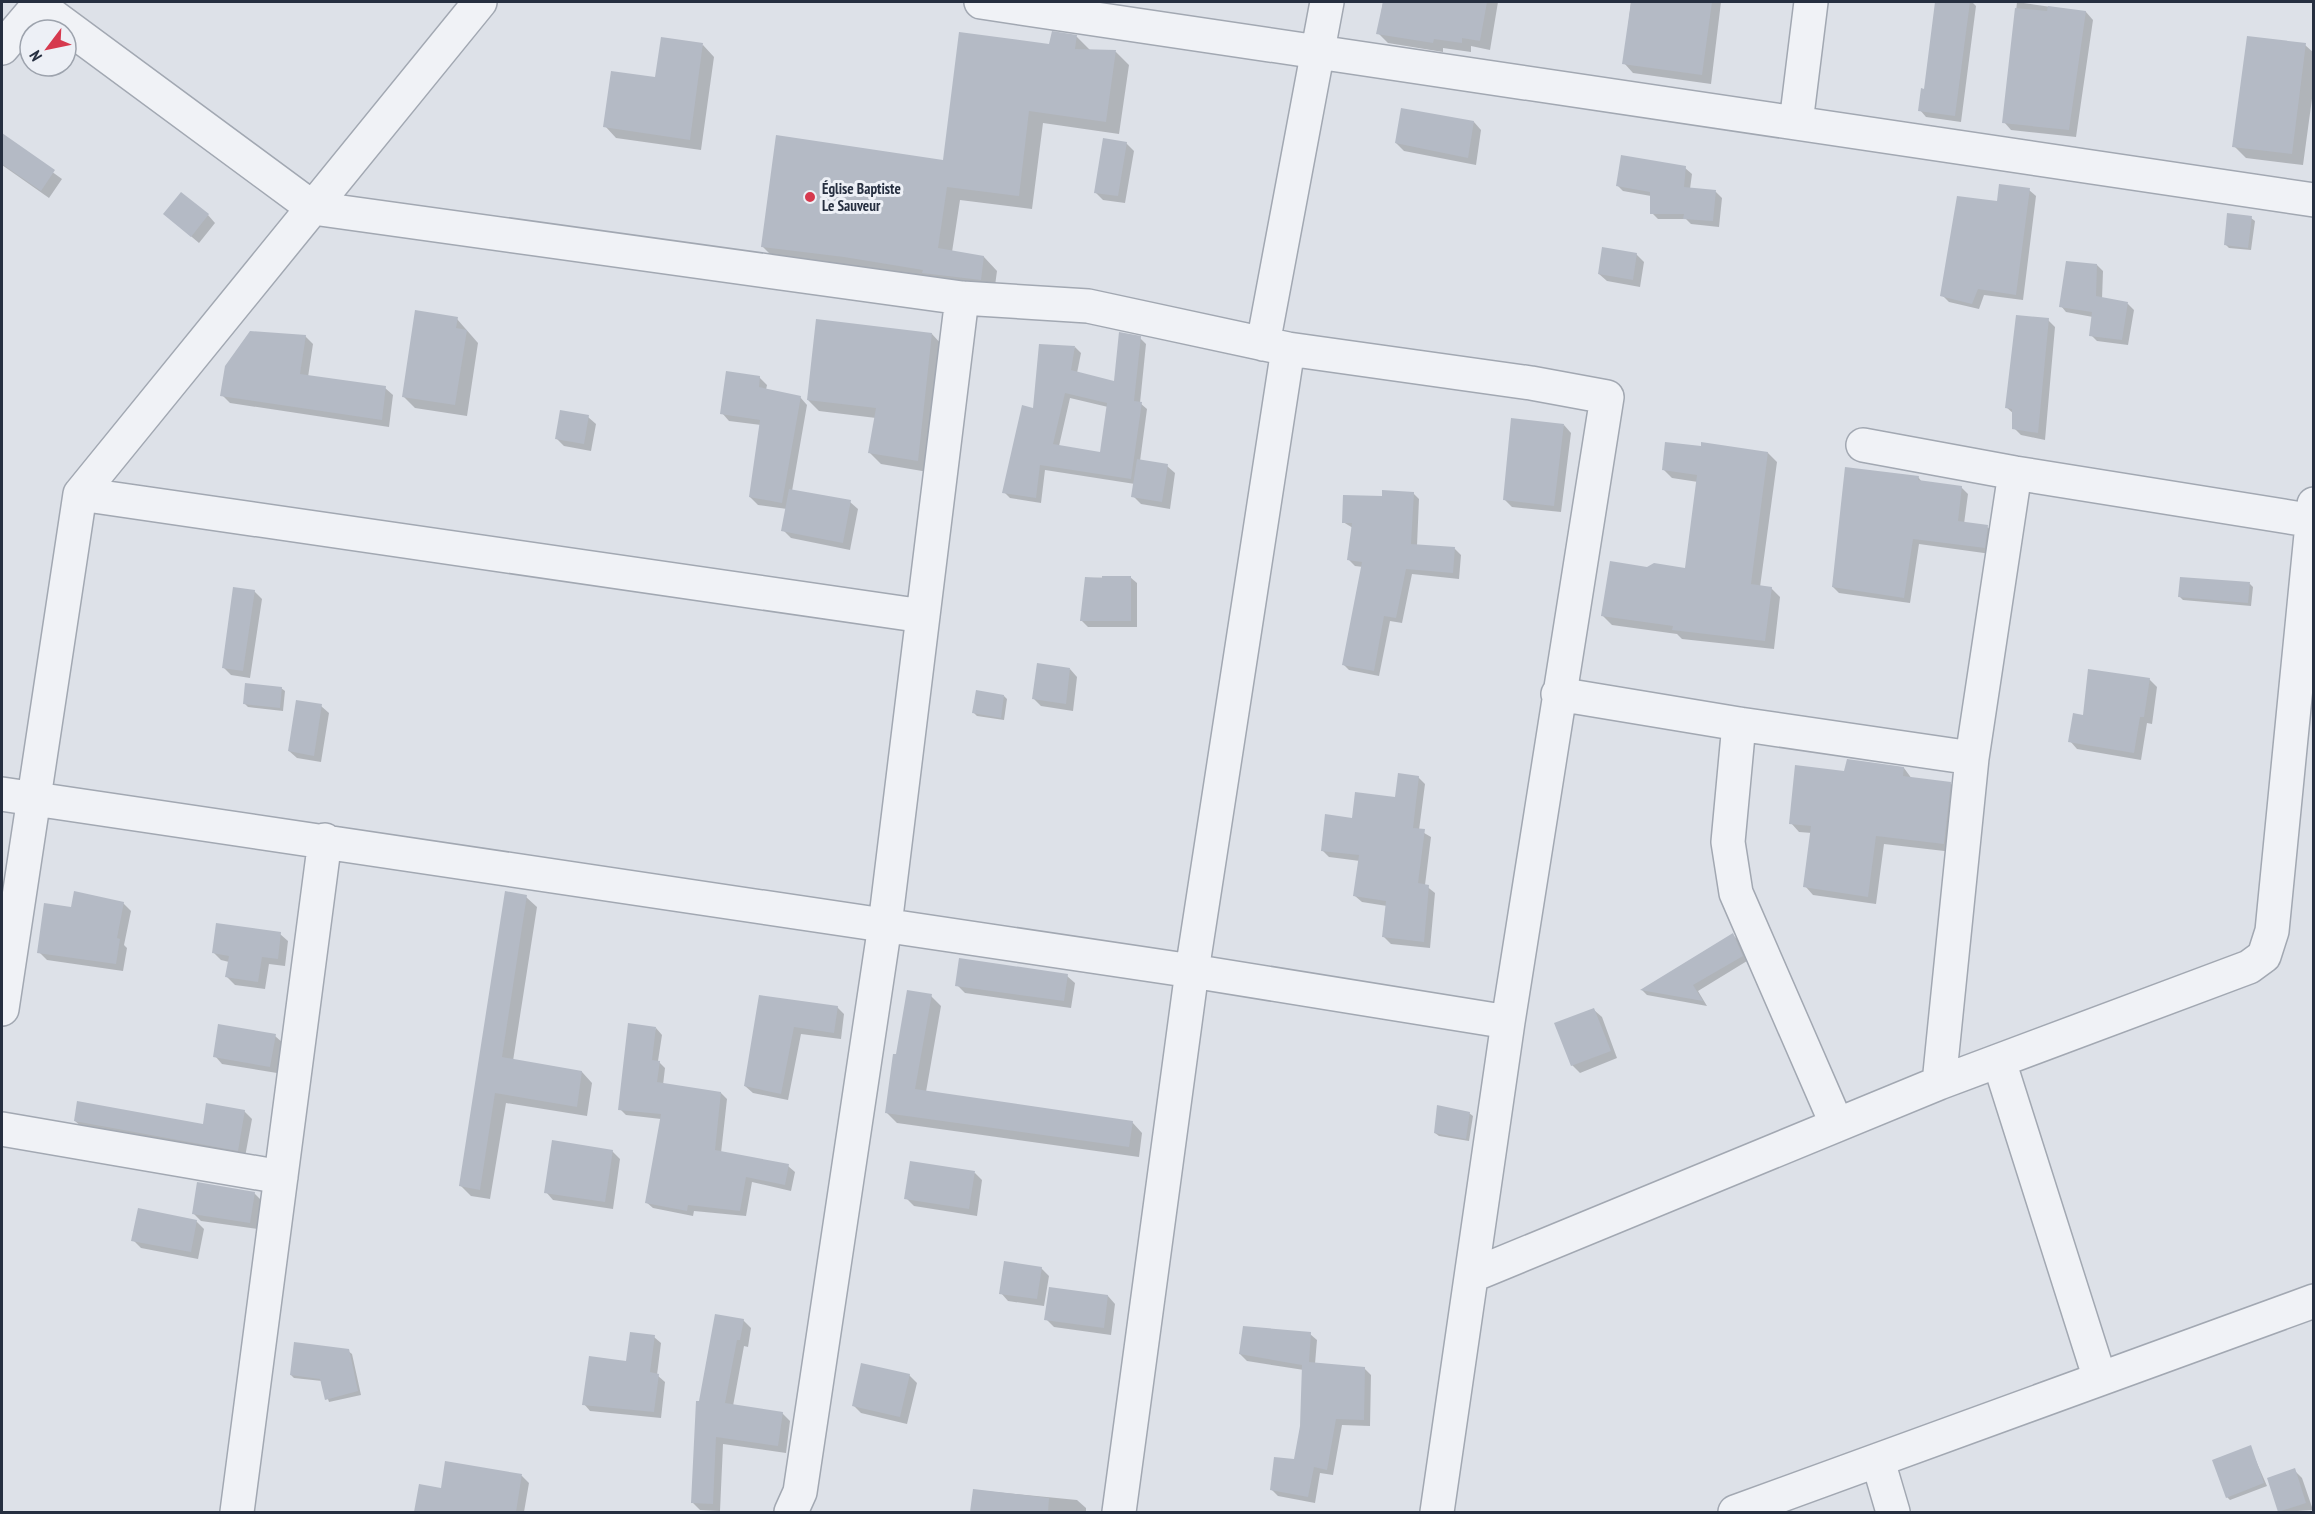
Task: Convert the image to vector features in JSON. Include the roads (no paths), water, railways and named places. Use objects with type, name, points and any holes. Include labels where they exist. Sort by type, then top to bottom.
[{"type":"street","points":[[2,1009],[17,796],[80,494],[480,2]]},
{"type":"street","points":[[981,2],[2313,201]]},
{"type":"street","points":[[1119,1512],[1316,53],[1326,2]]},
{"type":"street","points":[[1796,123],[1811,2]]},
{"type":"street","points":[[2,48],[39,3],[313,208],[962,298],[1088,306],[1276,346],[1520,381],[1606,397],[1508,1022],[1437,1512]]},
{"type":"street","points":[[791,1512],[800,1492],[885,924],[962,298]]},
{"type":"street","points":[[1473,1275],[1939,1083],[2249,967],[2264,956],[2272,932],[2313,515],[2014,473],[1863,446]]},
{"type":"street","points":[[1939,1083],[1972,758],[2014,473]]},
{"type":"street","points":[[80,494],[923,616]]},
{"type":"street","points":[[1558,694],[1739,724],[1972,758]]},
{"type":"street","points":[[1739,724],[1728,842],[1732,876],[1747,920],[1837,1125]]},
{"type":"street","points":[[17,796],[1192,970],[1508,1022]]},
{"type":"street","points":[[237,1512],[325,840]]},
{"type":"street","points":[[1999,1061],[2100,1379]]},
{"type":"street","points":[[2,1129],[281,1177]]},
{"type":"street","points":[[1735,1512],[2313,1301]]},
{"type":"street","points":[[1878,1461],[1893,1512]]},
{"type":"place","name":"Église Baptiste Le Sauveur","points":[[810,197]]}]
